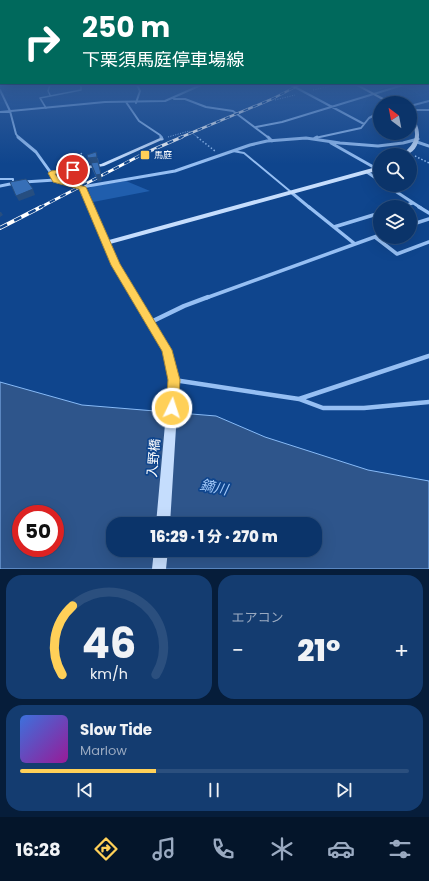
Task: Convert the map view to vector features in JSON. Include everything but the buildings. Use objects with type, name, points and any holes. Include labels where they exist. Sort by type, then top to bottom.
[{"type":"main road","points":[[412,148],[418,140],[417,133]]},
{"type":"main road","points":[[84,184],[55,180],[51,173],[85,168],[110,162],[162,139]]},
{"type":"main road","points":[[106,243],[373,170]]},
{"type":"main road","name":"入野橋","points":[[84,184],[106,243],[116,265],[167,350],[174,380],[164,517]]},
{"type":"main road","points":[[159,569],[160,557]]},
{"type":"street","points":[[10,112],[16,134],[19,139],[36,152],[51,173]]},
{"type":"street","points":[[133,112],[139,121],[162,139]]},
{"type":"street","points":[[234,112],[256,127],[272,141]]},
{"type":"street","points":[[256,127],[282,122],[315,112]]},
{"type":"street","points":[[342,112],[364,124]]},
{"type":"street","points":[[85,168],[84,184],[174,171],[250,145],[298,138],[313,138],[362,128],[369,118],[373,116]]},
{"type":"street","points":[[313,138],[329,142],[378,146],[418,140],[429,146]]},
{"type":"street","points":[[329,142],[373,165]]},
{"type":"street","points":[[367,172],[373,176]]},
{"type":"street","points":[[0,186],[13,183],[55,180]]},
{"type":"street","points":[[397,192],[409,200]]},
{"type":"street","points":[[292,193],[356,244]]},
{"type":"street","points":[[417,205],[429,213]]},
{"type":"street","points":[[334,227],[373,215]]},
{"type":"street","points":[[417,223],[429,219]]},
{"type":"street","points":[[151,322],[184,306],[373,238]]},
{"type":"street","points":[[384,244],[397,254],[429,242]]},
{"type":"street","points":[[298,399],[429,356]]},
{"type":"street","points":[[174,380],[298,399],[323,408],[364,408],[429,402]]},
{"type":"lane","points":[[233,151],[244,153],[292,193]]},
{"type":"lane","points":[[0,179],[13,179],[13,183]]},
{"type":"path","points":[[162,139],[189,131],[221,155]]},
{"type":"path","points":[[417,158],[429,163]]},
{"type":"shaded area","points":[[126,181],[150,191],[93,202],[88,189],[93,186]]},
{"type":"water","name":"鏑川","points":[[0,382],[82,405],[216,416],[265,437],[368,470],[429,481],[429,569],[0,569]]},
{"type":"railway","points":[[179,138],[242,112]]},
{"type":"railway","points":[[39,208],[143,154],[182,137]]},
{"type":"railway","points":[[0,228],[41,207]]},
{"type":"place","name":"馬庭","points":[[145,155]]},
{"type":"route","points":[[73,170],[51,173],[58,182],[82,187],[116,265],[167,350],[174,380],[172,408]]}]
